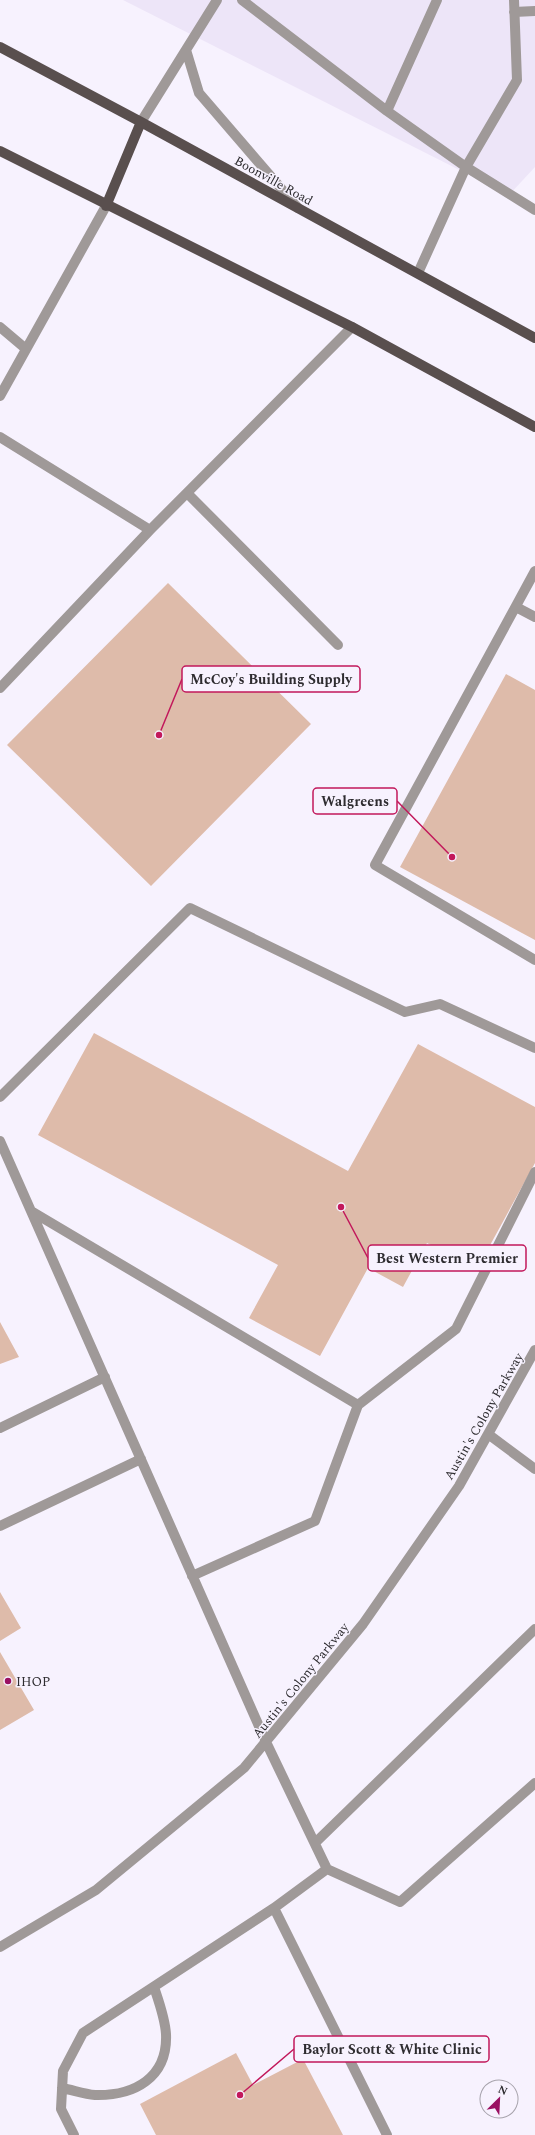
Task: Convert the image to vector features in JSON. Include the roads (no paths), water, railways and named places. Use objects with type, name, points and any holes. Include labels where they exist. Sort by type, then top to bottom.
[{"type":"main road","name":"Boonville Road","points":[[0,47],[142,122],[535,338]]},
{"type":"main road","points":[[106,206],[142,122]]},
{"type":"main road","points":[[0,151],[106,206],[352,327],[535,427]]},
{"type":"street","points":[[142,122],[217,0]]},
{"type":"street","points":[[242,0],[466,168],[535,210]]},
{"type":"street","points":[[387,110],[437,0]]},
{"type":"street","points":[[418,273],[466,168],[517,80],[514,0]]},
{"type":"street","points":[[514,12],[535,11]]},
{"type":"street","points":[[186,50],[199,93],[298,208]]},
{"type":"street","points":[[0,396],[106,206]]},
{"type":"street","points":[[0,327],[26,349]]},
{"type":"street","points":[[0,688],[150,530],[352,327]]},
{"type":"street","points":[[0,437],[150,530]]},
{"type":"street","points":[[187,493],[338,645]]},
{"type":"street","points":[[535,571],[375,865],[535,960]]},
{"type":"street","points":[[516,607],[535,617]]},
{"type":"street","points":[[0,1097],[190,908],[405,1012],[440,1004],[535,1048]]},
{"type":"street","points":[[0,1141],[266,1742],[316,1842],[327,1869],[400,1902],[535,1783]]},
{"type":"street","points":[[192,1576],[315,1521],[358,1405],[456,1329],[535,1172]]},
{"type":"street","points":[[31,1211],[358,1405]]},
{"type":"street","name":"Austin's Colony Parkway","points":[[0,1947],[96,1890],[244,1768],[363,1624],[459,1486],[535,1350]]},
{"type":"street","points":[[0,1428],[105,1377]]},
{"type":"street","points":[[488,1434],[535,1469]]},
{"type":"street","points":[[0,1526],[141,1459]]},
{"type":"street","points":[[316,1842],[535,1629]]},
{"type":"street","points":[[74,2135],[61,2109],[63,2071],[83,2033],[274,1908],[327,1869]]},
{"type":"street","points":[[274,1908],[388,2135]]},
{"type":"street","points":[[62,2088],[93,2095],[113,2094],[131,2090],[154,2074],[166,2049],[166,2035],[165,2023],[154,1987]]},
{"type":"place","name":"McCoy's Building Supply","points":[[159,735]]},
{"type":"place","name":"Walgreens","points":[[452,857]]},
{"type":"place","name":"Best Western Premier","points":[[341,1207]]},
{"type":"place","name":"IHOP","points":[[8,1681]]},
{"type":"place","name":"Baylor Scott & White Clinic","points":[[240,2095]]}]
